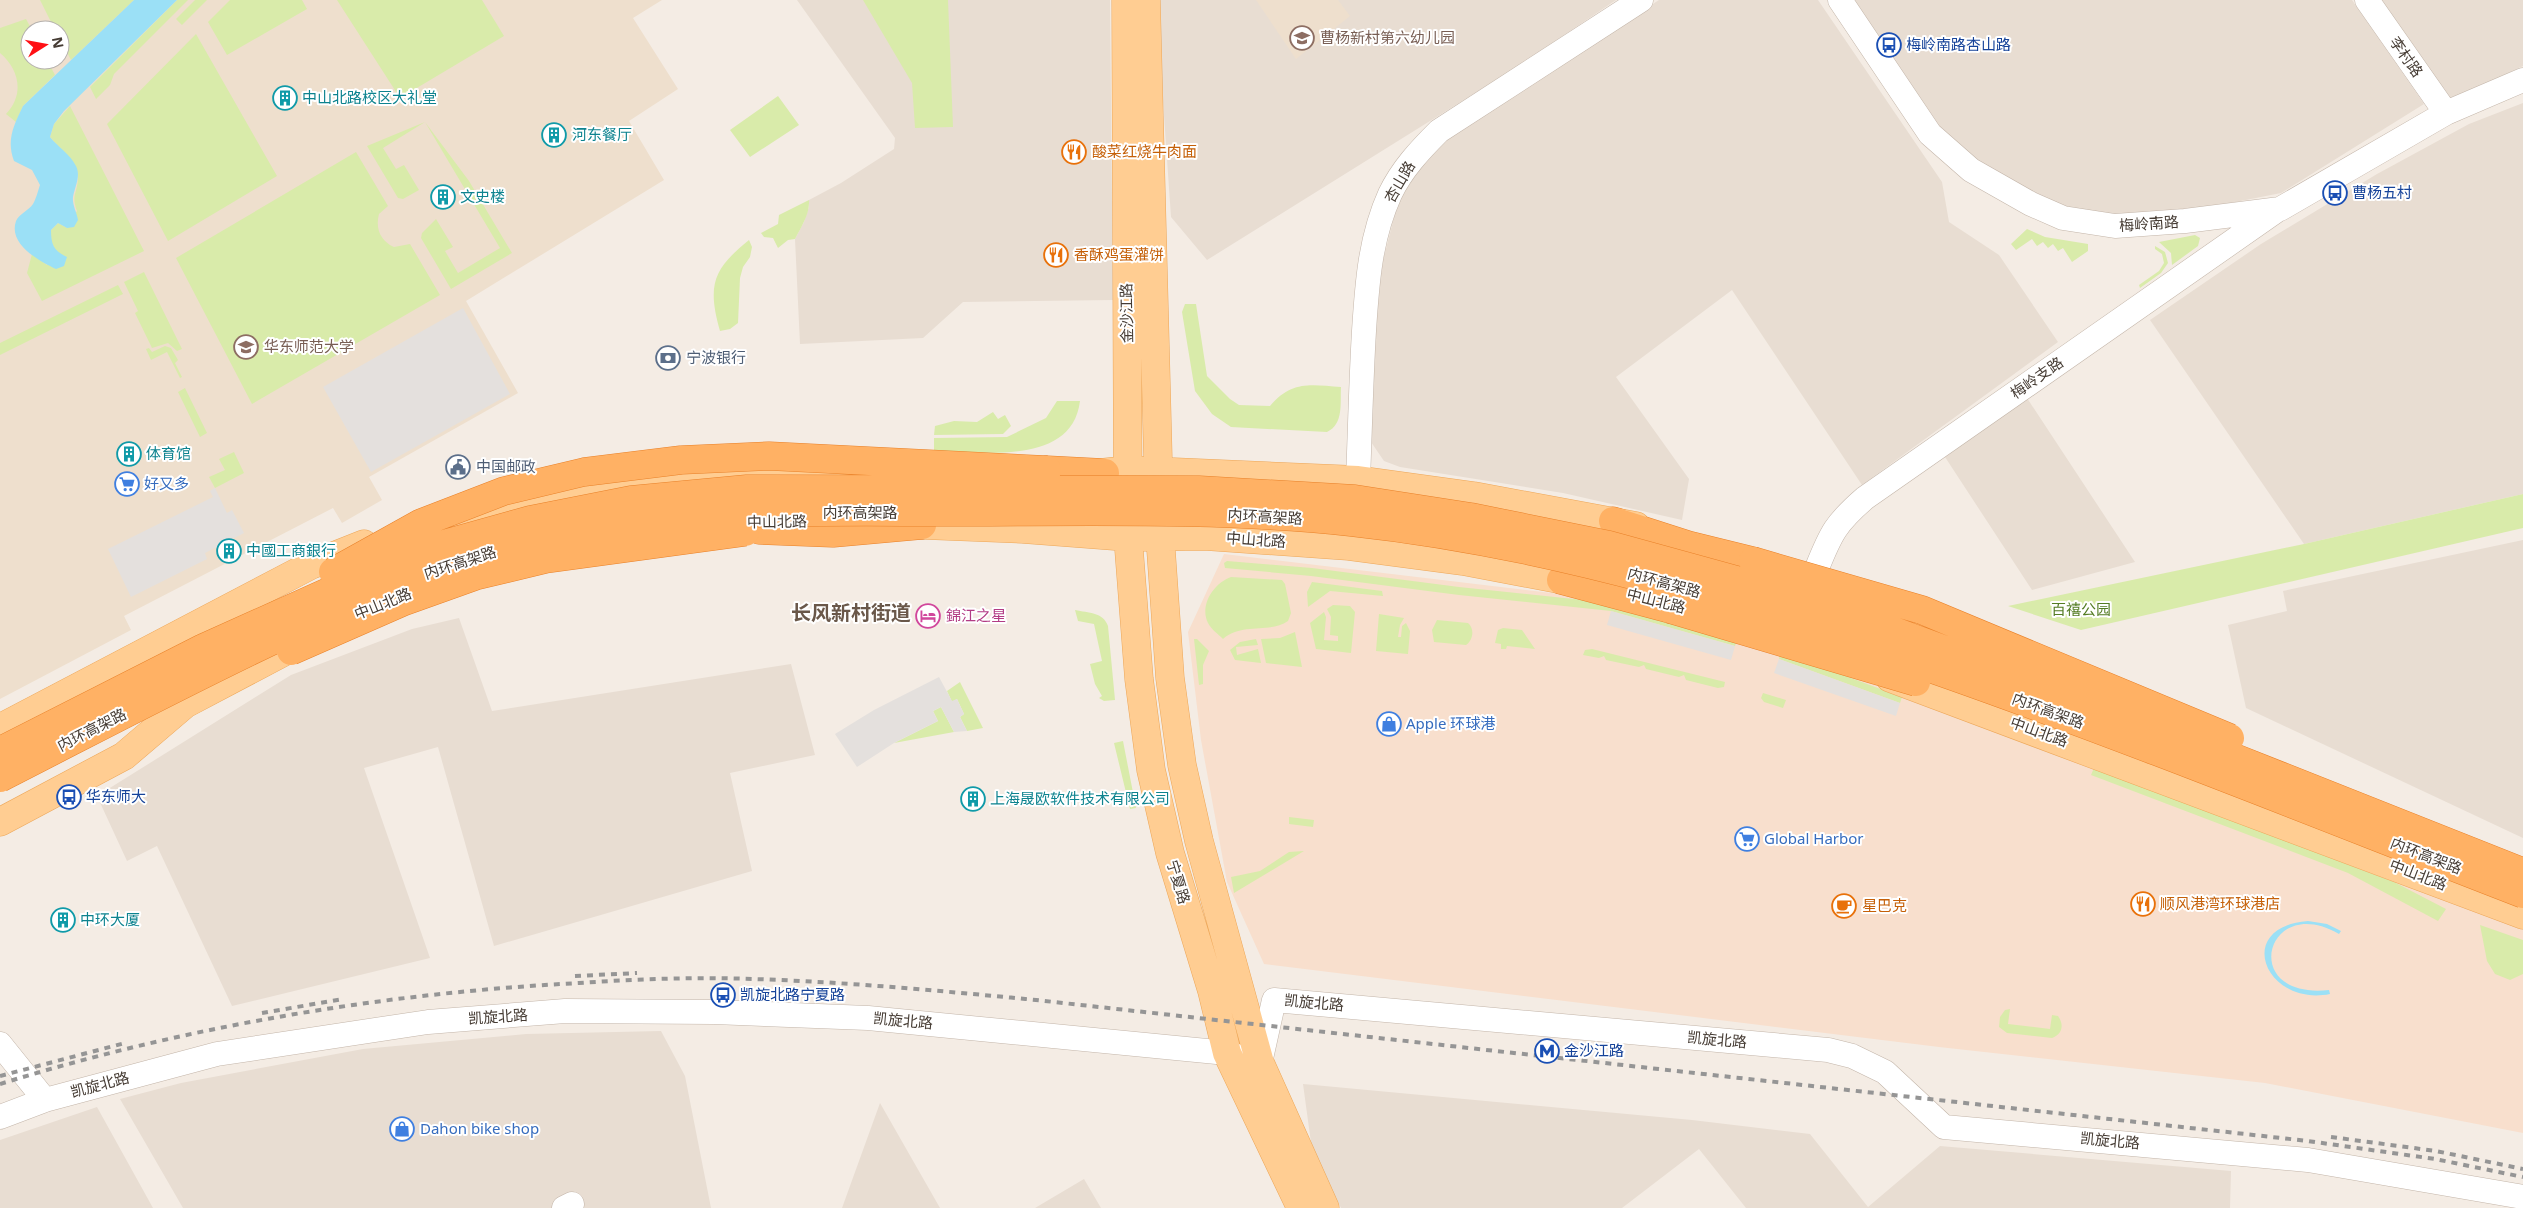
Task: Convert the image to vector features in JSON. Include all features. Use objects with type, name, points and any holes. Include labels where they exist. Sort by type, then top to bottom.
[{"type":"highway","points":[[253,625],[309,586],[421,523],[504,491],[584,472],[681,460],[769,456],[1117,472]]},
{"type":"highway","name":"内环高架路","points":[[0,751],[253,625],[419,551],[530,520],[631,500],[747,489],[1199,490],[1355,499],[1471,517],[1609,545],[1813,601],[2210,749],[2523,872]]},
{"type":"highway","name":"内环高架路","points":[[0,780],[213,668],[339,609],[427,573],[488,553],[534,542],[634,524],[751,513],[1201,513],[1350,522],[1467,540],[1606,568],[1701,592],[1806,625],[2008,696],[2523,894]]},
{"type":"highway","points":[[1613,521],[1688,545],[1753,561],[1922,610],[2218,732],[2387,818]]},
{"type":"highway","points":[[0,780],[405,601],[475,576],[546,559],[759,530],[833,533],[922,525]]},
{"type":"highway","points":[[1561,580],[1670,609],[1933,687],[2125,757],[2230,781]]},
{"type":"main road","name":"金沙江路","points":[[1126,0],[1117,472],[1128,536]]},
{"type":"main road","name":"金沙江路","points":[[1146,0],[1160,536]]},
{"type":"main road","points":[[0,746],[321,585],[428,535],[525,505],[609,489],[740,470],[886,478],[1028,481],[1117,472],[1358,480],[1474,496],[1613,521],[1817,568],[1923,601],[2187,711],[2222,740]]},
{"type":"main road","points":[[0,728],[311,565],[440,511],[542,480],[609,489]]},
{"type":"main road","name":"中山北路","points":[[0,822],[124,756],[185,704],[339,622],[492,562],[566,545],[755,520],[1023,528],[1128,536],[1205,536],[1349,546],[1463,562],[1600,587],[1686,608],[1764,632],[2044,734],[2523,915]]},
{"type":"main road","points":[[1613,521],[1654,545],[1787,579],[1988,650],[2523,859]]},
{"type":"main road","name":"宁夏路","points":[[1128,536],[1139,680],[1151,770],[1170,853],[1212,991],[1228,1053],[1301,1208]]},
{"type":"main road","name":"宁夏路","points":[[1160,536],[1170,678],[1182,765],[1198,841],[1260,1063],[1325,1208]]},
{"type":"main road","points":[[0,801],[185,704]]},
{"type":"street","name":"杏山路","points":[[1358,480],[1361,375],[1368,276],[1374,234],[1390,193],[1411,159],[1439,132],[1641,0]]},
{"type":"street","name":"梅岭南路","points":[[1840,0],[1930,134],[1971,170],[2032,204],[2063,218],[2115,226],[2185,222],[2280,208],[2446,113],[2523,80]]},
{"type":"street","name":"李村路","points":[[2367,0],[2446,113]]},
{"type":"street","name":"梅岭支路","points":[[1817,568],[1831,534],[1842,518],[1865,498],[2280,208]]},
{"type":"street","name":"凯旋北路","points":[[0,1117],[45,1100],[216,1054],[428,1022],[565,1012],[714,1012],[868,1018],[1228,1053],[1260,1063],[1274,1000],[1810,1048],[1852,1056],[1884,1072],[1944,1128],[2308,1160],[2523,1197]]},
{"type":"street","points":[[0,1044],[45,1100]]},
{"type":"street","name":"凯旋北路","points":[[0,1104],[45,1100]]},
{"type":"shaded area","name":"华东师范大学","points":[[0,0],[662,0],[633,18],[678,89],[629,121],[664,180],[466,301],[518,393],[369,477],[382,500],[342,523],[333,508],[124,616],[131,630],[0,699]]},
{"type":"shaded area","points":[[797,0],[1110,0],[1113,300],[963,302],[923,338],[800,344],[795,239],[804,222],[809,207],[809,200],[841,183],[894,149],[895,138]]},
{"type":"shaded area","points":[[1156,0],[1616,0],[1515,68],[1207,260],[1171,217]]},
{"type":"shaded area","name":"曹杨新村第六幼儿园","points":[[1256,0],[1338,0],[1350,16],[1296,59]]},
{"type":"shaded area","points":[[1659,0],[1818,0],[1942,182],[1949,222],[1999,255],[2058,342],[1862,485],[1732,290],[1616,377],[1689,479],[1682,520],[1563,493],[1400,467],[1384,461],[1369,439],[1372,375],[1380,272],[1398,202],[1425,161],[1442,141]]},
{"type":"shaded area","points":[[1854,0],[2352,0],[2424,104],[2281,193],[2185,212],[2116,215],[2063,206],[2030,191],[1976,159],[1939,127]]},
{"type":"shaded area","points":[[2378,0],[2523,0],[2523,66],[2449,101]]},
{"type":"shaded area","points":[[2523,103],[2523,494],[2304,544],[2150,320],[2261,244],[2377,174],[2469,124]]},
{"type":"shaded area","points":[[463,308],[510,394],[371,472],[323,387]]},
{"type":"shaded area","points":[[2027,398],[2135,562],[2032,590],[1945,457]]},
{"type":"shaded area","points":[[215,488],[227,513],[232,510],[244,533],[205,553],[207,559],[131,597],[108,549],[213,497],[210,491]]},
{"type":"shaded area","points":[[2523,540],[2523,838],[2246,708],[2228,625],[2287,611],[2283,591]]},
{"type":"shaded area","points":[[1224,554],[1611,600],[1781,650],[2523,927],[2523,1133],[2265,1083],[1939,1047],[1264,964],[1227,882],[1201,740],[1188,632]]},
{"type":"shaded area","points":[[1611,611],[1735,646],[1731,660],[1607,625]]},
{"type":"shaded area","points":[[459,618],[492,711],[791,664],[815,755],[730,773],[752,871],[494,946],[438,747],[364,768],[430,958],[232,1006],[157,846],[127,861],[97,796],[291,675],[412,629]]},
{"type":"shaded area","points":[[1779,659],[1900,703],[1896,716],[1774,673]]},
{"type":"shaded area","points":[[939,677],[952,701],[957,699],[964,714],[960,717],[967,731],[954,732],[941,707],[933,711],[938,721],[894,743],[857,767],[835,734],[874,710]]},
{"type":"shaded area","points":[[661,1031],[685,1076],[711,1208],[183,1208],[120,1099],[181,1083],[363,1049],[526,1034]]},
{"type":"shaded area","points":[[1303,1084],[1692,1120],[1810,1134],[1868,1207],[1940,1146],[2231,1171],[2230,1208],[1746,1208],[1699,1149],[1622,1208],[1341,1208],[1312,1150]]},
{"type":"shaded area","points":[[880,1103],[940,1208],[842,1208]]},
{"type":"shaded area","points":[[97,1107],[153,1208],[0,1208],[0,1140]]},
{"type":"shaded area","points":[[1084,1179],[1101,1208],[1035,1208]]},
{"type":"green space","points":[[40,0],[134,0],[71,60],[70,20],[50,20]]},
{"type":"green space","points":[[177,0],[188,0],[114,74],[110,85],[96,99],[90,87]]},
{"type":"green space","points":[[195,0],[207,0],[182,25],[176,19]]},
{"type":"green space","points":[[230,0],[302,0],[307,9],[227,55],[208,22]]},
{"type":"green space","points":[[337,0],[482,0],[504,36],[400,98]]},
{"type":"green space","points":[[863,0],[948,0],[953,127],[915,128],[912,83]]},
{"type":"green space","points":[[20,21],[20,70],[52,70],[55,75],[23,106],[16,122],[6,114],[16,98],[17,82],[12,66],[0,53],[0,28]]},
{"type":"green space","points":[[196,34],[277,176],[168,241],[107,124]]},
{"type":"green space","points":[[778,96],[799,125],[750,157],[730,130]]},
{"type":"green space","points":[[70,106],[144,251],[42,301],[27,273],[32,254],[47,265],[57,253],[51,242],[51,230],[58,223],[67,228],[77,211],[74,198],[78,179],[75,167],[68,156],[50,137],[54,124]]},
{"type":"green space","points":[[425,122],[469,181],[512,253],[451,289],[421,238],[422,233],[436,219],[453,247],[445,251],[458,273],[500,248]]},
{"type":"green space","points":[[425,122],[383,148],[396,169],[404,165],[419,190],[403,199],[398,198],[367,146]]},
{"type":"green space","points":[[356,152],[388,206],[379,214],[378,219],[382,238],[394,247],[410,244],[440,295],[252,404],[176,258]]},
{"type":"green space","points":[[809,200],[807,215],[795,239],[788,240],[778,248],[773,238],[764,237],[761,233],[778,224],[779,215]]},
{"type":"green space","points":[[2027,229],[2045,237],[2088,244],[2088,251],[2072,262],[2063,248],[2058,251],[2053,244],[2048,248],[2043,242],[2037,246],[2032,239],[2016,250],[2011,244]]},
{"type":"green space","points":[[2195,235],[2200,238],[2198,246],[2172,265],[2171,253],[2159,242]]},
{"type":"green space","points":[[749,240],[752,247],[750,257],[743,267],[740,278],[738,323],[730,329],[720,331],[714,301],[716,279],[727,260]]},
{"type":"green space","points":[[2155,246],[2165,252],[2168,263],[2161,273],[2140,288],[2139,285],[2159,271],[2164,263],[2162,254],[2155,249]]},
{"type":"green space","points":[[144,272],[182,349],[177,351],[168,343],[152,348],[135,313],[138,311],[124,282]]},
{"type":"green space","points":[[118,285],[123,294],[0,355],[0,343]]},
{"type":"green space","points":[[1185,304],[1196,304],[1207,376],[1230,399],[1239,405],[1270,406],[1286,392],[1294,388],[1311,385],[1341,387],[1340,412],[1336,424],[1327,432],[1231,427],[1212,414],[1195,391],[1182,312]]},
{"type":"green space","points":[[165,346],[171,348],[178,360],[175,363],[182,377],[180,378],[167,352],[151,360],[146,349],[149,348],[152,352]]},
{"type":"green space","points":[[185,388],[207,433],[200,437],[178,392]]},
{"type":"green space","points":[[1057,401],[1080,401],[1073,422],[1060,437],[1043,446],[1022,451],[999,453],[934,451],[934,438],[1007,437],[1046,418]]},
{"type":"green space","points":[[993,412],[998,419],[1005,415],[1011,426],[1003,434],[934,435],[935,426],[954,421],[977,422]]},
{"type":"green space","points":[[234,452],[244,473],[215,488],[209,477],[225,470],[219,459]]},
{"type":"green space","name":"百禧公园","points":[[2523,494],[2523,528],[2081,630],[2008,606],[2304,544]]},
{"type":"green space","points":[[1227,561],[1312,568],[1459,587],[1612,603],[1737,639],[1735,646],[1611,611],[1459,595],[1311,576],[1225,568],[1224,563]]},
{"type":"green space","points":[[1231,577],[1282,580],[1285,584],[1291,613],[1288,621],[1273,627],[1238,631],[1223,639],[1208,623],[1205,609],[1214,589]]},
{"type":"green space","points":[[1312,582],[1382,591],[1383,596],[1330,591],[1308,607],[1307,592]]},
{"type":"green space","points":[[1333,605],[1350,606],[1355,612],[1351,653],[1316,649],[1310,623],[1324,612],[1326,617],[1324,640],[1338,641],[1338,636],[1330,635],[1331,617],[1327,609]]},
{"type":"green space","points":[[1075,610],[1099,616],[1106,621],[1115,700],[1104,701],[1099,698],[1102,696],[1095,684],[1090,664],[1102,661],[1094,624],[1078,621]]},
{"type":"green space","points":[[1379,614],[1404,618],[1400,625],[1398,637],[1401,637],[1402,626],[1406,623],[1410,631],[1408,654],[1376,651]]},
{"type":"green space","points":[[1437,620],[1468,623],[1472,628],[1470,640],[1466,645],[1434,642],[1432,630]]},
{"type":"green space","points":[[1503,628],[1522,630],[1535,649],[1507,646],[1506,649],[1501,649],[1501,644],[1495,643],[1498,630]]},
{"type":"green space","points":[[1295,632],[1302,667],[1266,663],[1261,639],[1280,638]]},
{"type":"green space","points":[[1194,639],[1197,639],[1209,651],[1203,665],[1203,684],[1199,685]]},
{"type":"green space","points":[[1256,639],[1258,645],[1236,647],[1237,655],[1258,649],[1261,663],[1235,660],[1230,650],[1240,642]]},
{"type":"green space","points":[[1592,649],[1725,682],[1724,687],[1718,688],[1686,680],[1684,675],[1679,677],[1646,669],[1644,665],[1639,667],[1606,660],[1604,656],[1599,658],[1583,655],[1585,650]]},
{"type":"green space","points":[[1781,652],[1902,697],[1900,703],[1779,659]]},
{"type":"green space","points":[[960,682],[983,728],[967,731],[960,717],[964,714],[957,699],[952,702],[947,691]]},
{"type":"green space","points":[[1763,693],[1786,700],[1783,708],[1764,702],[1761,698]]},
{"type":"green space","points":[[941,707],[954,732],[894,743],[938,721],[933,711]]},
{"type":"green space","points":[[1123,741],[1136,808],[1130,809],[1114,743]]},
{"type":"green space","points":[[2094,768],[2394,882],[2446,909],[2438,921],[2348,873],[2091,775]]},
{"type":"green space","points":[[1289,817],[1314,820],[1313,827],[1289,824]]},
{"type":"green space","points":[[1304,851],[1234,893],[1231,877],[1260,871],[1289,852]]},
{"type":"green space","points":[[2480,925],[2523,940],[2523,974],[2510,980],[2495,974],[2487,961]]},
{"type":"green space","points":[[2010,1009],[2008,1024],[2050,1029],[2052,1015],[2058,1016],[2060,1019],[2062,1025],[2060,1031],[2052,1038],[2007,1033],[1999,1027],[2000,1017],[2005,1010]]},
{"type":"water","points":[[134,0],[177,0],[64,111],[54,124],[50,137],[71,158],[78,174],[73,200],[78,220],[74,227],[67,228],[58,223],[51,230],[54,247],[67,257],[64,266],[56,269],[27,251],[16,237],[16,221],[33,204],[40,185],[32,170],[14,161],[11,139],[23,106],[61,70],[70,70],[70,61]]},
{"type":"water","points":[[2308,921],[2327,924],[2341,931],[2339,934],[2314,924],[2294,926],[2279,935],[2272,950],[2272,965],[2281,979],[2300,989],[2329,990],[2330,994],[2308,995],[2289,989],[2275,978],[2266,965],[2265,950],[2270,937],[2284,926]]},
{"type":"railway","points":[[575,976],[637,973]]},
{"type":"railway","points":[[0,1084],[142,1045],[286,1015],[359,1004],[506,988],[644,979],[789,980],[1036,1000],[2308,1141],[2435,1159],[2523,1177]]},
{"type":"railway","points":[[262,1013],[343,999]]},
{"type":"railway","points":[[0,1076],[125,1043]]},
{"type":"railway","points":[[2331,1137],[2436,1151],[2523,1169]]},
{"type":"place","name":"曹杨新村第六幼儿园","points":[[1302,38]]},
{"type":"place","name":"梅岭南路杏山路","points":[[1889,45]]},
{"type":"place","name":"中山北路校区大礼堂","points":[[285,98]]},
{"type":"place","name":"河东餐厅","points":[[554,135]]},
{"type":"place","name":"酸菜红烧牛肉面","points":[[1074,152]]},
{"type":"place","name":"曹杨五村","points":[[2335,193]]},
{"type":"place","name":"文史楼","points":[[443,197]]},
{"type":"place","name":"香酥鸡蛋灌饼","points":[[1056,255]]},
{"type":"place","name":"华东师范大学","points":[[246,347]]},
{"type":"place","name":"宁波银行","points":[[668,358]]},
{"type":"place","name":"体育馆","points":[[129,454]]},
{"type":"place","name":"中国邮政","points":[[458,467]]},
{"type":"place","name":"好又多","points":[[127,484]]},
{"type":"place","name":"中國工商銀行","points":[[229,551]]},
{"type":"place","name":"錦江之星","points":[[928,616]]},
{"type":"place","name":"Apple 环球港","points":[[1389,724]]},
{"type":"place","name":"华东师大","points":[[69,797]]},
{"type":"place","name":"上海晟欧软件技术有限公司","points":[[973,799]]},
{"type":"place","name":"Global Harbor","points":[[1747,839]]},
{"type":"place","name":"顺风港湾环球港店","points":[[2143,904]]},
{"type":"place","name":"星巴克","points":[[1844,906]]},
{"type":"place","name":"中环大厦","points":[[63,920]]},
{"type":"place","name":"凯旋北路宁夏路","points":[[723,995]]},
{"type":"place","name":"金沙江路","points":[[1547,1051]]},
{"type":"place","name":"Dahon bike shop","points":[[402,1129]]},
{"type":"district","name":"长风新村街道","points":[[851,613]]}]
